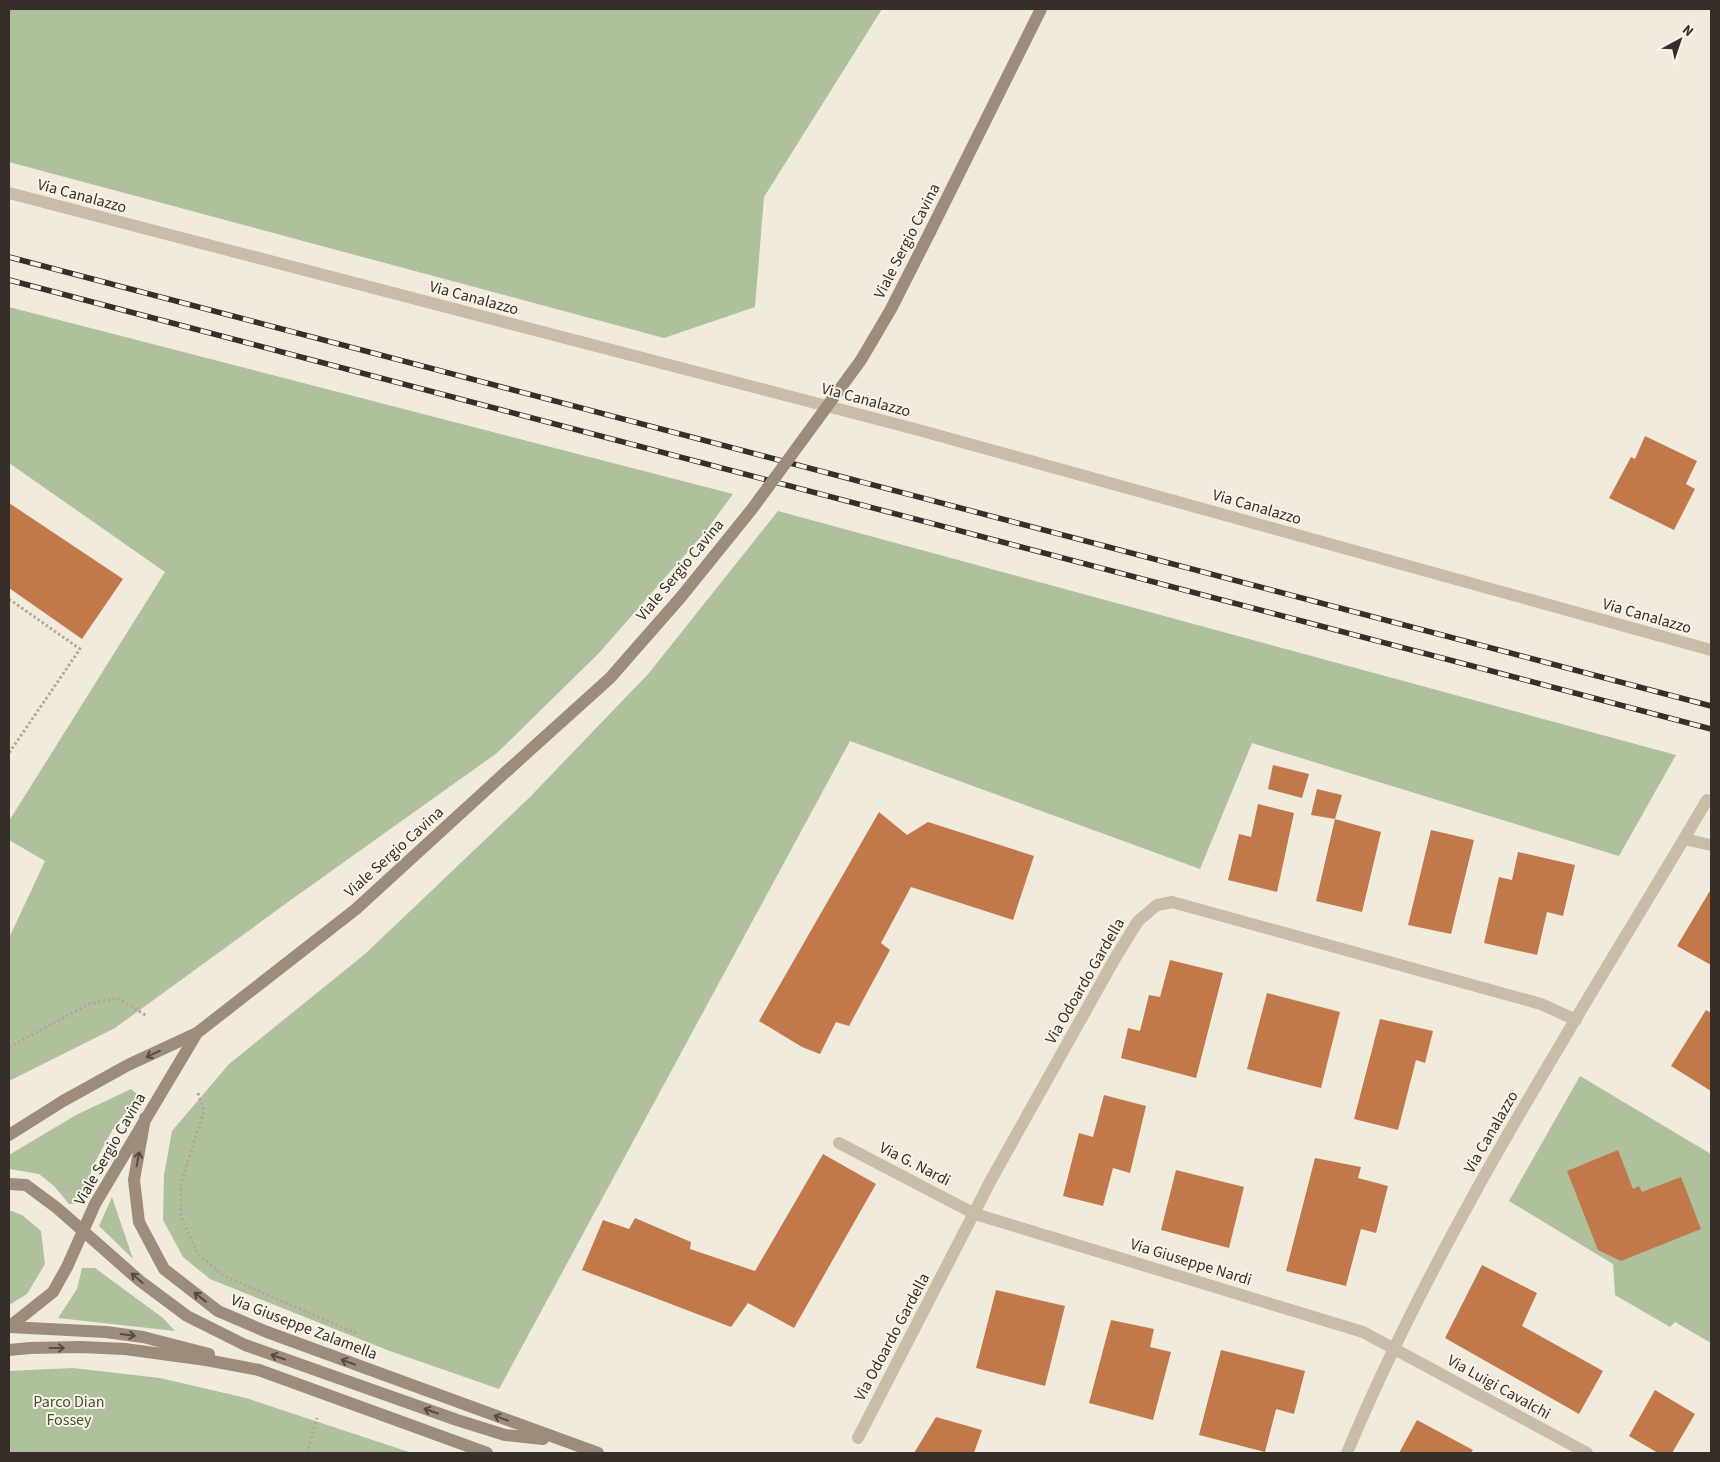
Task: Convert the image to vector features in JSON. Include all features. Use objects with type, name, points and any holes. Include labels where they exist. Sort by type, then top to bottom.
[{"type":"street","name":"Viale Sergio Cavina","points":[[9,1135],[63,1101],[128,1065],[198,1033],[356,908],[610,678],[681,597],[752,509],[862,360],[891,309],[1041,9]]},
{"type":"street","name":"Via Canalazzo","points":[[9,193],[905,427],[1711,650]]},
{"type":"street","name":"Via Canalazzo","points":[[1348,1453],[1373,1392],[1471,1200],[1560,1044],[1707,800]]},
{"type":"street","points":[[1684,839],[1711,845]]},
{"type":"street","name":"Via Odoardo Gardella","points":[[858,1438],[991,1180],[1114,960],[1138,921],[1158,905],[1172,902],[1541,1004],[1576,1020]]},
{"type":"street","name":"Viale Sergio Cavina","points":[[9,1327],[53,1292],[67,1267],[95,1204],[145,1118],[198,1033]]},
{"type":"street","name":"Via Giuseppe Zalamella","points":[[145,1118],[134,1180],[139,1222],[164,1269],[218,1311],[276,1335],[598,1453]]},
{"type":"street","name":"Via G. Nardi","points":[[839,1143],[975,1214]]},
{"type":"street","name":"Viale Sergio Cavina","points":[[9,1184],[26,1185],[57,1208],[83,1231]]},
{"type":"street","name":"Via Giuseppe Nardi","points":[[975,1214],[1363,1332],[1396,1349]]},
{"type":"street","name":"Via Giuseppe Zalamella","points":[[83,1231],[140,1281],[187,1316],[245,1345],[457,1420],[505,1435],[563,1441]]},
{"type":"street","points":[[9,1327],[106,1332],[142,1337],[183,1346],[259,1370],[486,1453]]},
{"type":"street","points":[[9,1350],[80,1347],[125,1350],[206,1360],[259,1370]]},
{"type":"street","name":"Via Luigi Cavalchi","points":[[1396,1349],[1587,1453]]},
{"type":"path","points":[[9,599],[80,649],[9,751]]},
{"type":"path","points":[[9,1047],[89,1004],[117,998],[147,1016]]},
{"type":"path","points":[[198,1093],[204,1111],[180,1183],[181,1217],[198,1254],[224,1276],[358,1334]]},
{"type":"path","points":[[307,1453],[318,1415]]},
{"type":"green space","points":[[9,9],[882,9],[764,197],[755,307],[664,338],[9,162]]},
{"type":"green space","points":[[9,307],[733,494],[705,532],[599,653],[497,753],[115,1028],[9,1081],[9,938],[45,861],[9,840],[9,821],[165,572],[9,463]]},
{"type":"green space","points":[[778,511],[1676,755],[1619,856],[1252,743],[1200,869],[850,741],[499,1389],[387,1350],[210,1279],[183,1257],[163,1220],[164,1175],[172,1131],[229,1064],[365,954],[530,797],[649,673]]},
{"type":"green space","points":[[1580,1076],[1711,1154],[1711,1343],[1675,1322],[1670,1327],[1615,1295],[1613,1264],[1509,1201]]},
{"type":"green space","points":[[131,1089],[139,1096],[114,1127],[95,1162],[79,1203],[69,1204],[54,1186],[39,1174],[9,1169],[9,1155],[76,1115]]},
{"type":"green space","points":[[112,1197],[133,1259],[99,1226]]},
{"type":"green space","points":[[9,1210],[22,1215],[41,1231],[45,1264],[27,1294],[9,1305]]},
{"type":"green space","points":[[82,1268],[95,1268],[163,1318],[175,1331],[58,1318],[77,1289]]},
{"type":"green space","name":"Parco Dian Fossey","points":[[73,1368],[160,1378],[246,1398],[412,1453],[9,1453],[9,1371]]},
{"type":"building","points":[[1645,436],[1697,461],[1686,484],[1695,489],[1674,530],[1609,498],[1631,457],[1635,459]]},
{"type":"building","points":[[9,503],[123,579],[82,639],[9,588]]},
{"type":"building","points":[[1273,765],[1309,774],[1302,798],[1268,789]]},
{"type":"building","points":[[1317,789],[1342,795],[1335,819],[1311,815]]},
{"type":"building","points":[[1258,804],[1294,813],[1277,892],[1228,880],[1239,834],[1251,837]]},
{"type":"building","points":[[879,812],[907,835],[928,822],[1034,856],[1013,920],[911,887],[881,943],[890,950],[849,1026],[836,1022],[820,1054],[802,1047],[759,1021]]},
{"type":"building","points":[[1335,819],[1381,832],[1362,912],[1316,901]]},
{"type":"building","points":[[1431,830],[1474,840],[1451,934],[1408,925]]},
{"type":"building","points":[[1518,852],[1575,865],[1563,916],[1547,912],[1537,955],[1484,943],[1499,877],[1512,880]]},
{"type":"building","points":[[1711,889],[1711,965],[1677,946]]},
{"type":"building","points":[[1170,960],[1223,973],[1196,1078],[1121,1058],[1128,1028],[1140,1031],[1149,995],[1160,997]]},
{"type":"building","points":[[1267,993],[1340,1012],[1321,1088],[1247,1069]]},
{"type":"building","points":[[1706,1010],[1711,1013],[1711,1091],[1671,1066]]},
{"type":"building","points":[[1380,1019],[1433,1031],[1425,1063],[1416,1060],[1398,1130],[1354,1119]]},
{"type":"building","points":[[1104,1095],[1146,1106],[1130,1173],[1113,1168],[1103,1206],[1063,1196],[1079,1133],[1093,1137]]},
{"type":"building","points":[[1618,1150],[1633,1189],[1639,1186],[1642,1192],[1681,1177],[1701,1229],[1621,1261],[1598,1250],[1567,1171]]},
{"type":"building","points":[[823,1154],[876,1184],[794,1328],[748,1303],[731,1327],[582,1270],[603,1220],[629,1229],[635,1218],[691,1242],[690,1249],[755,1271]]},
{"type":"building","points":[[1315,1158],[1361,1167],[1358,1178],[1388,1186],[1376,1233],[1361,1229],[1346,1286],[1286,1271]]},
{"type":"building","points":[[1176,1170],[1244,1187],[1229,1248],[1161,1230]]},
{"type":"building","points":[[1482,1265],[1537,1293],[1522,1326],[1603,1371],[1579,1414],[1445,1338]]},
{"type":"building","points":[[996,1290],[1065,1306],[1045,1386],[976,1368]]},
{"type":"building","points":[[1111,1320],[1154,1329],[1150,1347],[1171,1352],[1153,1420],[1089,1403]]},
{"type":"building","points":[[1221,1350],[1305,1371],[1294,1414],[1276,1409],[1265,1452],[1199,1435]]},
{"type":"building","points":[[1655,1390],[1695,1414],[1672,1453],[1658,1453],[1629,1436]]},
{"type":"building","points":[[936,1417],[982,1430],[974,1453],[914,1453]]},
{"type":"building","points":[[1417,1420],[1473,1450],[1471,1453],[1399,1453]]},
{"type":"railway","points":[[9,257],[1711,706]]},
{"type":"railway","points":[[9,280],[1711,729]]}]
